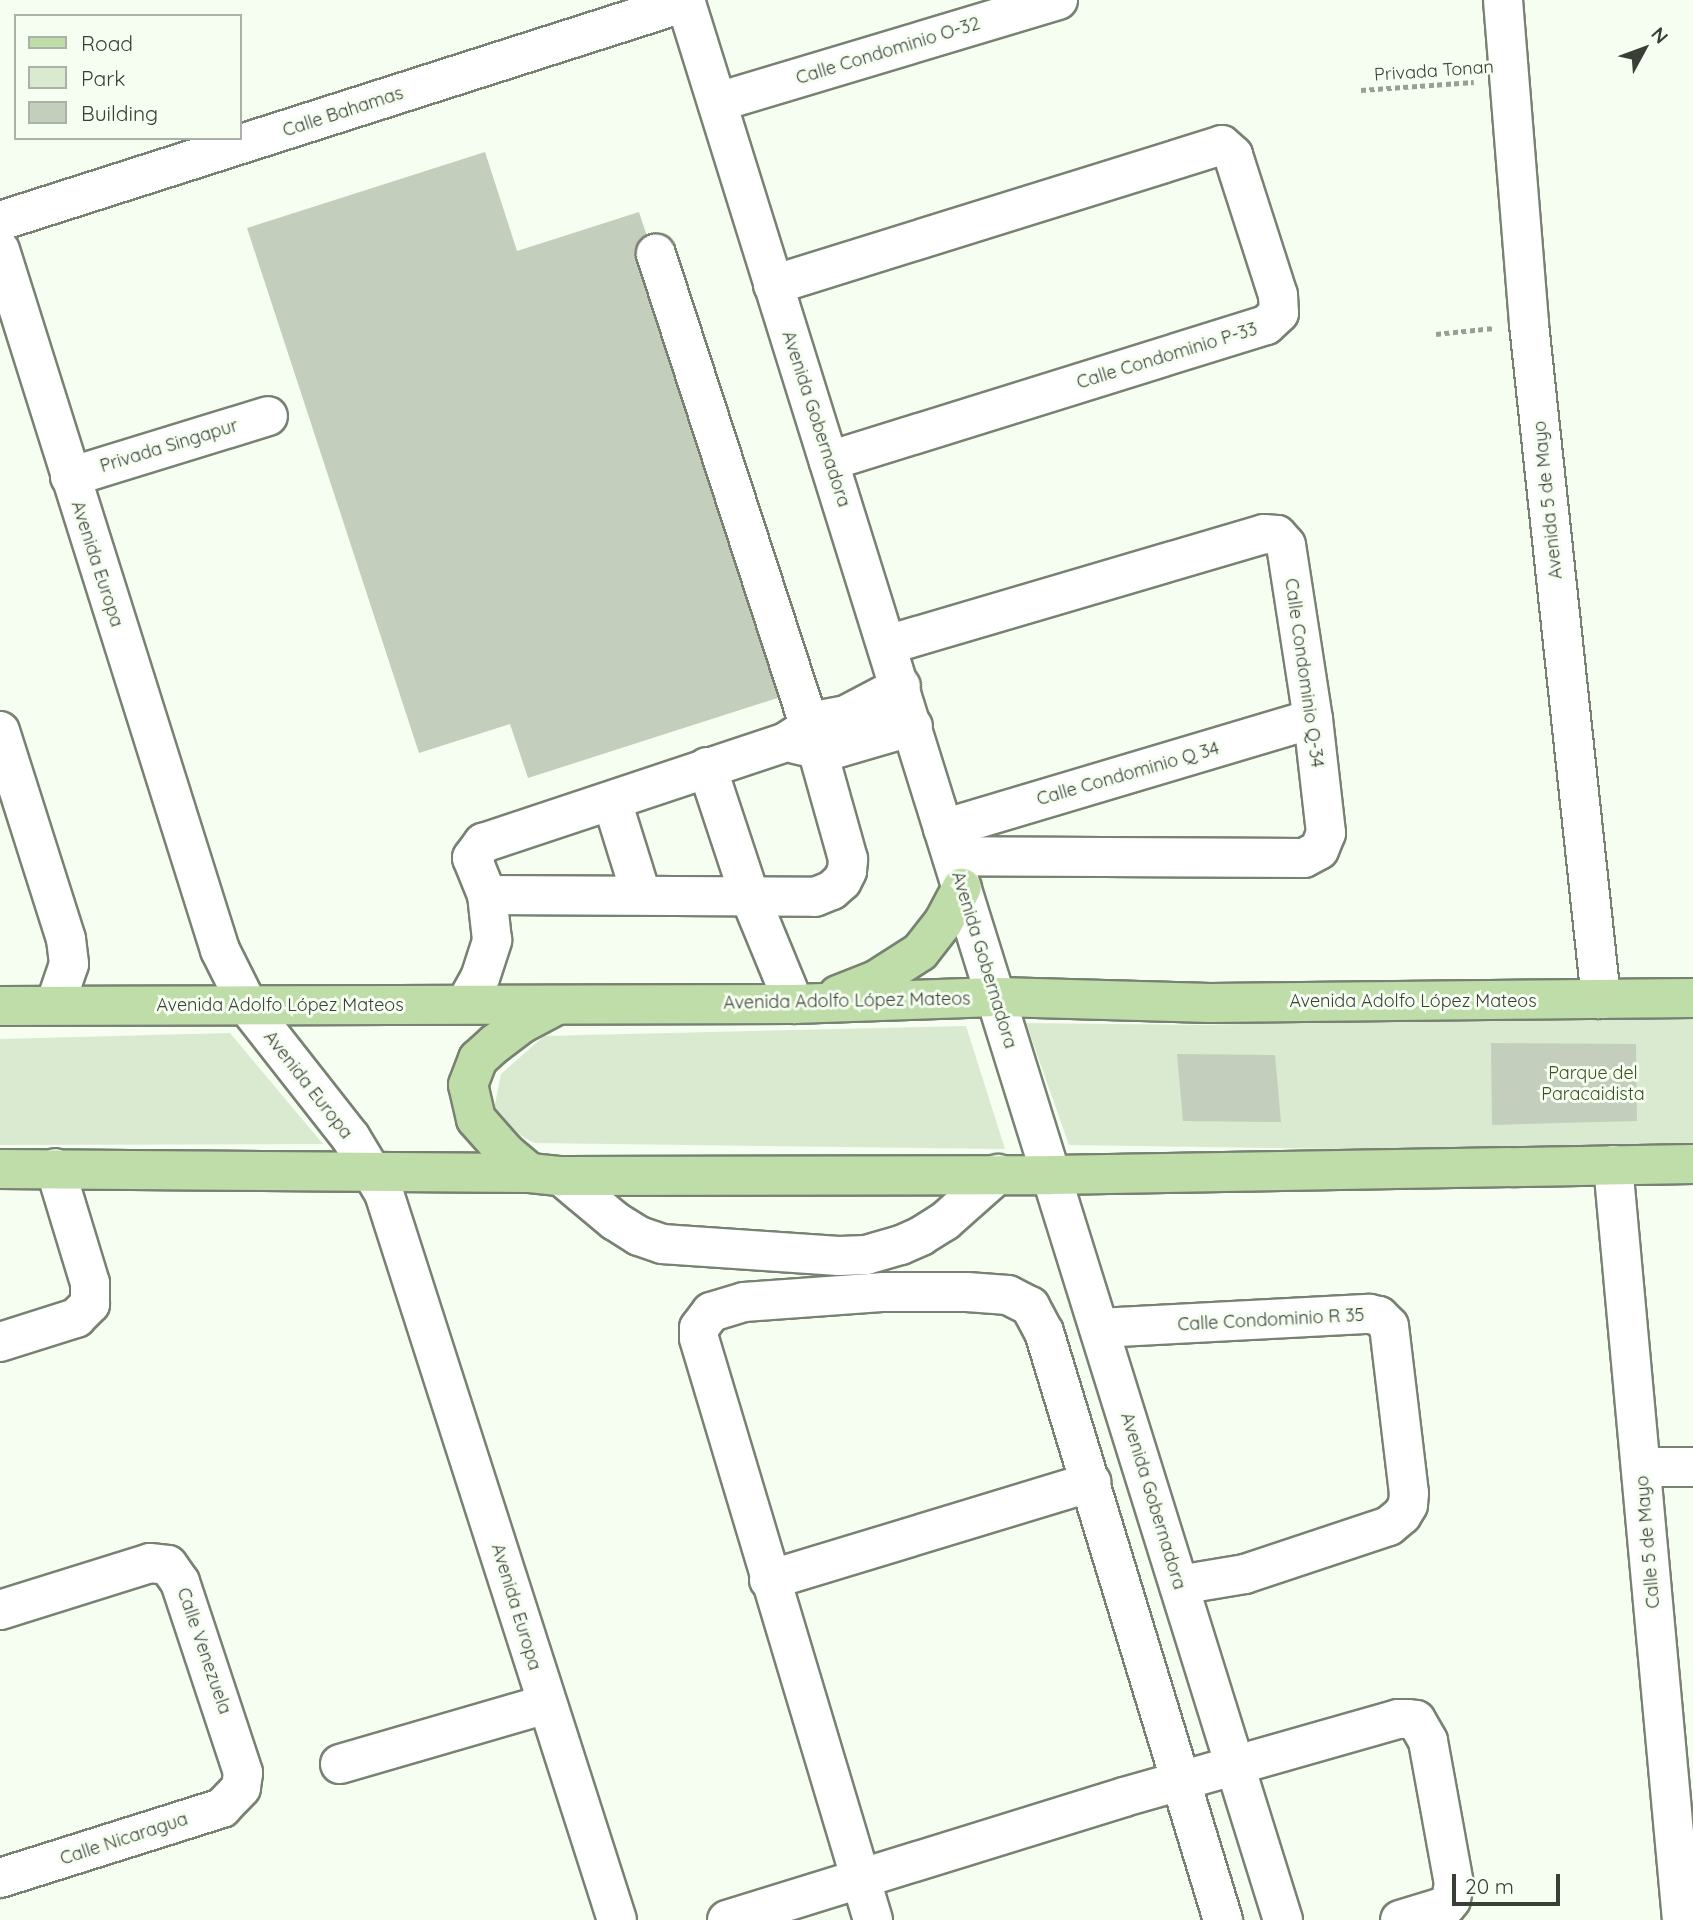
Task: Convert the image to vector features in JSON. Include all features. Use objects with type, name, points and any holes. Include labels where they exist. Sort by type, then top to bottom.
[{"type":"main road","points":[[805,1004],[876,980],[920,952],[943,923],[953,858]]},
{"type":"main road","name":"Avenida Adolfo López Mateos","points":[[0,1006],[805,1004],[996,997],[1210,1003],[1693,998]]},
{"type":"main road","points":[[545,1175],[506,1154],[476,1119],[468,1085],[478,1059],[523,1023],[559,1004]]},
{"type":"main road","points":[[0,1169],[545,1175],[1051,1175],[1693,1164]]},
{"type":"street","name":"Calle Condominio O-32","points":[[718,103],[1058,0]]},
{"type":"street","name":"Avenida 5 de Mayo","points":[[1503,0],[1529,324],[1601,999]]},
{"type":"street","name":"Avenida Gobernadora","points":[[685,1],[901,686],[1283,1920]]},
{"type":"street","name":"Calle Bahamas","points":[[0,221],[685,1]]},
{"type":"street","name":"Calle Condominio P-33","points":[[773,285],[1222,145],[1233,155],[1274,282],[1280,306],[1274,320],[1266,325],[829,461]]},
{"type":"street","name":"Avenida Europa","points":[[0,250],[220,950],[249,1007],[329,1110],[372,1171],[392,1213],[546,1704],[617,1920]]},
{"type":"street","points":[[487,895],[815,897],[832,890],[847,871],[848,859],[804,739],[656,254]]},
{"type":"street","name":"Privada Singapur","points":[[70,477],[268,416]]},
{"type":"street","name":"Calle Condominio Q-34","points":[[887,645],[1271,533],[1286,545],[1313,719],[1326,833],[1324,843],[1312,855],[953,858]]},
{"type":"street","points":[[466,1003],[489,955],[492,919],[487,895],[472,858],[483,843],[707,767],[804,739],[901,686]]},
{"type":"street","name":"Calle Condominio Q 34","points":[[953,858],[1313,719]]},
{"type":"street","points":[[804,739],[838,748],[913,726]]},
{"type":"street","points":[[0,730],[66,939],[69,964],[55,1005]]},
{"type":"street","points":[[707,767],[750,897],[805,1004]]},
{"type":"street","points":[[612,801],[641,894]]},
{"type":"street","name":"Calle 5 de Mayo","points":[[1613,1165],[1641,1467],[1678,1727],[1682,1920]]},
{"type":"street","points":[[0,1342],[76,1318],[90,1304],[90,1283],[55,1168]]},
{"type":"street","points":[[545,1175],[639,1236],[662,1244],[866,1255],[901,1245],[946,1221],[998,1174]]},
{"type":"street","points":[[799,1253],[815,1297]]},
{"type":"street","points":[[873,1920],[769,1580],[699,1328],[711,1312],[744,1302],[967,1292],[1020,1298],[1030,1307],[1044,1332],[1223,1920]]},
{"type":"street","name":"Calle Condominio R 35","points":[[1099,1328],[1370,1314],[1379,1316],[1389,1326],[1409,1493],[1408,1505],[1402,1515],[1389,1526],[1245,1574],[1179,1585]]},
{"type":"street","points":[[1641,1467],[1693,1466]]},
{"type":"street","points":[[769,1580],[1091,1482]]},
{"type":"street","name":"Calle Venezuela","points":[[0,1610],[150,1563],[168,1565],[180,1582],[240,1756],[243,1773],[241,1788]]},
{"type":"street","points":[[340,1765],[546,1704]]},
{"type":"street","points":[[727,1920],[1180,1780],[1398,1719],[1416,1720],[1428,1741],[1453,1894],[1451,1900],[1439,1909],[1400,1920]]},
{"type":"street","name":"Calle Nicaragua","points":[[0,1878],[222,1808],[241,1788]]},
{"type":"path","name":"Privada Tonan","points":[[1361,90],[1509,79]]},
{"type":"path","points":[[1436,334],[1529,324]]},
{"type":"green space","name":"Parque del Paracaidista","points":[[1590,1015],[1693,1018],[1693,1154],[1069,1145],[1026,1023],[1200,1025]]},
{"type":"green space","points":[[966,1026],[1005,1149],[534,1143],[492,1119],[501,1074],[544,1036]]},
{"type":"green space","points":[[230,1033],[323,1144],[0,1145],[0,1039]]},
{"type":"building","points":[[485,152],[517,251],[639,212],[796,692],[528,778],[510,724],[419,753],[247,228]]},
{"type":"building","points":[[1491,1043],[1636,1044],[1637,1121],[1492,1125]]},
{"type":"building","points":[[1177,1054],[1275,1055],[1281,1122],[1183,1121]]}]
